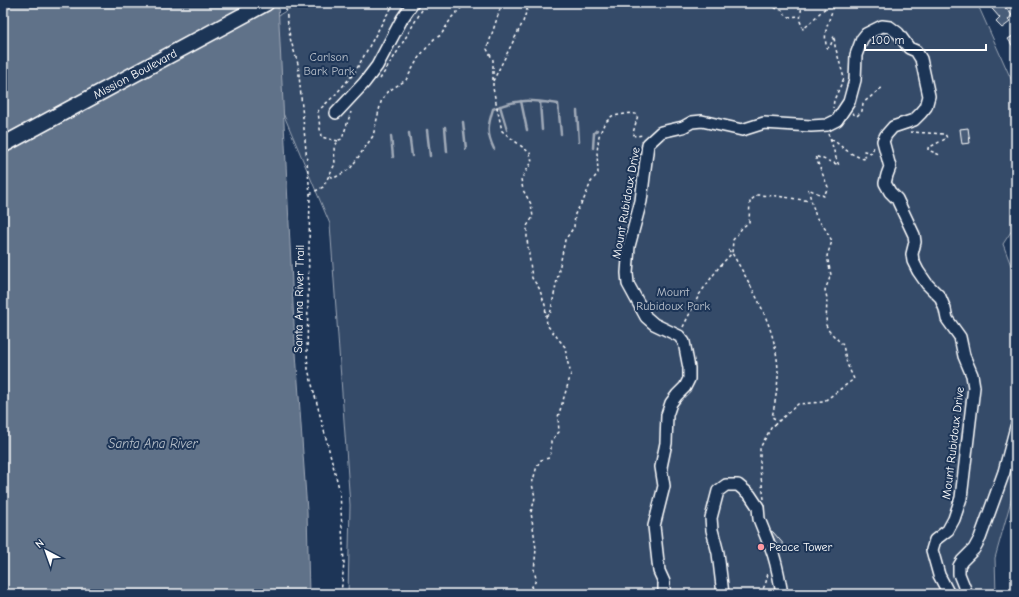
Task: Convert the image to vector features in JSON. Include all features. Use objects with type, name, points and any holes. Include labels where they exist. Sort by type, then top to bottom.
[{"type":"main road","name":"Mission Boulevard","points":[[3,145],[266,3]]},
{"type":"street","points":[[336,113],[364,83],[377,66],[402,19],[413,3]]},
{"type":"street","points":[[842,112],[849,102],[853,91],[856,54],[862,39],[866,34],[882,26],[890,27],[898,33],[908,48],[916,51],[921,59],[929,96],[926,106],[921,113],[914,120],[893,127],[886,135],[883,144]]},
{"type":"street","name":"Mount Rubidoux Drive","points":[[679,336],[654,324],[646,317],[628,284],[627,273],[629,246],[641,201],[648,144],[661,132],[683,127],[692,122],[702,121],[742,130],[764,123],[811,126],[829,124],[837,120],[842,112]]},
{"type":"street","name":"Mount Rubidoux Drive","points":[[883,144],[890,167],[886,175],[885,183],[890,192],[897,199],[914,235],[913,261],[918,272],[927,284],[940,297],[945,309],[947,320],[960,337],[964,356],[972,375],[974,387],[962,498],[948,530],[935,540],[932,550],[940,575],[950,594]]},
{"type":"street","points":[[664,594],[664,582],[659,571],[654,526],[664,486],[661,467],[666,443],[667,415],[671,403],[676,395],[685,387],[689,379],[689,368],[684,342],[679,336]]},
{"type":"street","points":[[967,594],[959,574],[959,566],[974,549],[980,538],[1004,472],[1016,427]]},
{"type":"street","points":[[723,594],[718,554],[712,530],[711,518],[718,491],[726,485],[738,485],[750,495],[758,507],[759,519],[775,558],[782,594]]},
{"type":"path","name":"Santa Ana River Trail","points":[[285,3],[290,38],[298,64],[310,194],[306,353],[308,370],[340,492],[344,563],[341,594]]},
{"type":"path","points":[[338,141],[321,137],[318,111],[356,72],[386,16],[395,3]]},
{"type":"path","points":[[330,176],[334,178],[350,169],[374,136],[381,102],[387,92],[406,80],[419,57],[434,39],[441,35],[452,17],[466,3]]},
{"type":"path","points":[[502,3],[487,49],[493,60],[493,81],[502,131],[530,153],[532,162],[521,179],[523,190],[531,204],[533,217],[527,226],[527,239],[532,278],[539,288],[545,305],[547,325],[565,347],[571,374],[558,418],[559,432],[551,441],[551,453],[549,458],[541,460],[537,466],[532,484],[534,502],[531,512],[536,549],[534,571],[536,582],[531,588],[531,594]]},
{"type":"path","points":[[493,81],[523,22],[529,3]]},
{"type":"path","points":[[770,3],[777,9],[782,10],[787,17],[800,16]]},
{"type":"path","points":[[802,3],[800,21],[803,29],[809,25],[819,13],[834,4],[827,25],[825,41],[827,48],[830,47],[834,36],[834,46],[844,78],[834,100],[833,108],[857,116],[862,112],[862,103],[884,86]]},
{"type":"path","points":[[342,68],[352,76]]},
{"type":"path","points":[[546,316],[550,315],[565,240],[574,227],[575,214],[584,199],[591,182],[598,173],[597,152],[599,136],[604,124],[612,116],[632,113],[638,115],[633,133],[635,136],[650,134]]},
{"type":"path","points":[[765,501],[760,470],[760,448],[771,428],[798,404],[823,402],[854,379],[847,364],[843,345],[829,331],[826,325],[825,290],[831,275],[828,256],[832,241],[816,217],[808,189],[824,196],[828,187],[815,156],[839,165],[828,134],[829,124]]},
{"type":"path","points":[[907,132],[945,134],[947,138],[928,148],[928,150],[940,155]]},
{"type":"path","points":[[310,194],[323,188],[330,176],[335,164],[334,147],[338,141],[342,139]]},
{"type":"path","points":[[831,140],[835,141],[842,149],[866,160],[864,151],[872,153],[875,141],[883,144]]},
{"type":"path","points":[[679,336],[699,295],[719,267],[732,253],[734,240],[742,228],[749,222],[750,201],[758,195],[811,201]]},
{"type":"path","points":[[728,250],[732,253],[760,302],[773,340],[776,352],[778,377],[772,417],[779,421]]},
{"type":"path","points":[[761,594],[766,582],[768,571]]},
{"type":"green space","name":"Mount Rubidoux Park","points":[[299,3],[977,3],[1016,90],[1016,224],[1003,244],[1016,279],[1016,483],[995,558],[996,594],[348,594],[350,505],[330,224],[249,33]]},
{"type":"water","name":"Santa Ana River","points":[[3,3],[278,3],[294,324],[307,511],[309,594],[3,594]]},
{"type":"building","points":[[987,3],[1001,3],[1012,15],[1008,20],[1010,22],[1002,28],[996,22],[1000,18]]},
{"type":"building","points":[[1016,34],[1016,51],[1008,39]]},
{"type":"building","points":[[968,128],[970,143],[962,144],[960,129]]},
{"type":"building","points":[[771,531],[786,547],[780,554]]},
{"type":"waterway","points":[[521,101],[527,130]]},
{"type":"waterway","points":[[494,149],[489,134],[490,120],[493,109],[510,103],[532,101],[558,104],[561,134]]},
{"type":"waterway","points":[[540,102],[542,130]]},
{"type":"waterway","points":[[500,106],[507,130]]},
{"type":"waterway","points":[[577,111],[579,142]]},
{"type":"waterway","points":[[463,122],[466,149]]},
{"type":"waterway","points":[[445,127],[447,152]]},
{"type":"waterway","points":[[427,130],[430,156]]},
{"type":"waterway","points":[[593,148],[594,133],[597,130]]},
{"type":"waterway","points":[[409,133],[412,156]]},
{"type":"waterway","points":[[391,136],[393,157]]},
{"type":"place","name":"Peace Tower","points":[[761,547]]},
{"type":"park label","name":"Carlson Bark Park","points":[[329,64]]}]
